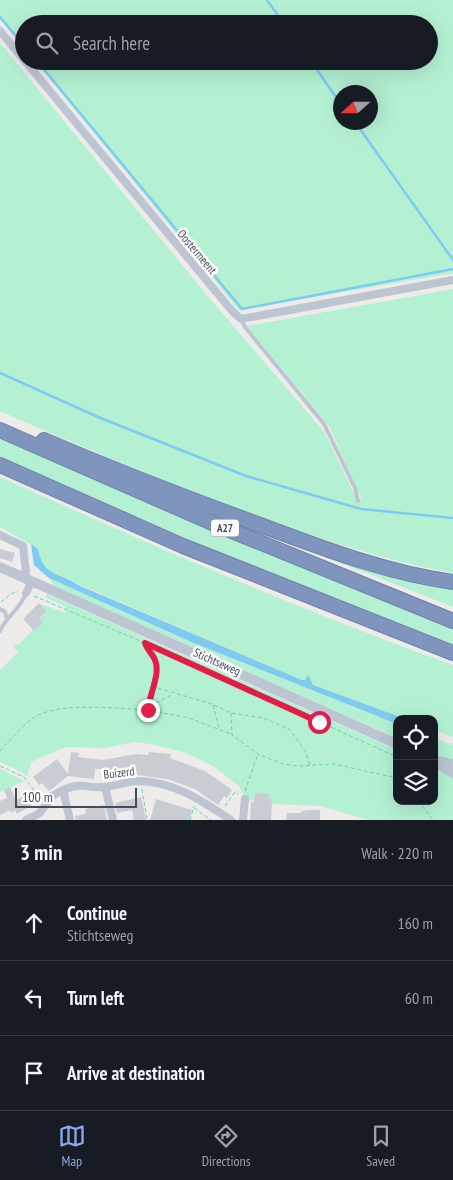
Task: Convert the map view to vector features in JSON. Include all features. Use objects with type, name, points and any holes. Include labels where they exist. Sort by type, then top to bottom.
[{"type":"highway","name":"A27","points":[[0,422],[205,505],[317,546],[382,567],[453,582]]},
{"type":"highway","name":"A27","points":[[0,430],[210,522],[453,621]]},
{"type":"highway","points":[[0,465],[183,546],[453,653]]},
{"type":"street","name":"Oostermeent","points":[[0,31],[15,49]]},
{"type":"street","name":"Oostermeent","points":[[32,70],[232,311],[241,319]]},
{"type":"street","points":[[241,319],[453,280]]},
{"type":"street","points":[[0,534],[23,546],[26,593]]},
{"type":"street","name":"Stichtseweg","points":[[0,568],[393,742]]},
{"type":"street","name":"Stichtseweg","points":[[0,575],[25,579]]},
{"type":"street","points":[[438,762],[453,764]]},
{"type":"street","points":[[438,764],[453,773]]},
{"type":"street","name":"Buizerd","points":[[63,790],[78,784],[105,787],[143,781],[168,785],[198,798],[231,820]]},
{"type":"street","points":[[105,787],[113,820]]},
{"type":"street","points":[[26,820],[40,813],[52,796],[63,790],[70,820]]},
{"type":"street","points":[[243,797],[243,820]]},
{"type":"lane","points":[[241,319],[245,327],[324,424],[355,488],[358,502]]},
{"type":"lane","points":[[0,630],[7,619],[22,604],[26,593]]},
{"type":"lane","points":[[0,609],[5,612],[7,619]]},
{"type":"path","points":[[0,603],[14,592],[26,593]]},
{"type":"path","name":"Stichtseweg","points":[[26,593],[145,643],[393,755]]},
{"type":"path","points":[[145,643],[156,660],[157,672],[154,687],[150,694],[148,710]]},
{"type":"path","points":[[154,687],[212,704],[231,713],[263,718],[289,729],[305,750],[310,766]]},
{"type":"path","points":[[148,706],[173,694]]},
{"type":"path","points":[[212,704],[220,729]]},
{"type":"path","points":[[0,751],[33,718],[54,711],[91,708],[148,710],[188,718],[220,729],[232,735],[258,754],[283,764],[310,766],[334,764],[393,777]]},
{"type":"path","points":[[231,713],[232,735]]},
{"type":"path","points":[[221,813],[235,792],[243,797],[258,754]]},
{"type":"path","points":[[0,766],[24,777],[46,804]]},
{"type":"path","points":[[143,781],[142,797],[147,820]]},
{"type":"path","points":[[190,820],[198,798]]},
{"type":"path","points":[[421,805],[433,820]]},
{"type":"path","points":[[194,808],[211,820]]},
{"type":"green space","points":[[0,0],[453,0],[453,273],[239,310],[42,70],[438,70],[438,15],[15,15],[15,36],[0,19]]},
{"type":"green space","points":[[0,43],[15,61],[15,70],[22,70],[206,294],[325,433],[356,498],[362,500],[329,426],[247,326],[453,289],[453,573],[379,556],[260,517],[129,466],[0,411]]},
{"type":"green space","points":[[0,438],[256,549],[453,625],[453,645],[247,565],[0,457]]},
{"type":"green space","points":[[0,477],[225,576],[338,622],[453,665],[453,737],[438,731],[438,715],[395,715],[313,685],[48,571],[40,560],[38,549],[0,527]]},
{"type":"green space","points":[[218,515],[453,585],[453,607]]},
{"type":"green space","points":[[49,578],[189,641],[393,722],[393,736],[55,587]]},
{"type":"green space","points":[[47,594],[393,748],[393,805],[438,805],[438,769],[453,776],[453,820],[369,820],[320,806],[274,804],[269,799],[269,794],[261,794],[261,800],[246,801],[239,786],[213,766],[184,752],[135,742],[104,748],[66,747],[31,762],[27,777],[22,772],[0,762],[0,670],[18,652],[13,646],[18,645],[33,630],[40,604],[66,613],[66,607],[45,597]]},
{"type":"green space","points":[[438,739],[453,745],[453,761],[438,755]]},
{"type":"green space","points":[[0,769],[24,781],[0,792]]},
{"type":"water","points":[[31,544],[38,549],[44,565],[53,573],[302,680],[305,680],[308,675],[313,685],[395,715],[393,715],[393,722],[189,641],[49,578],[34,565]]},
{"type":"building","points":[[0,549],[15,553],[12,562],[0,558]]},
{"type":"building","points":[[39,603],[47,611],[39,618],[43,623],[34,631],[23,619]]},
{"type":"building","points":[[71,752],[79,753],[78,757],[103,760],[136,754],[148,755],[149,752],[171,754],[170,758],[205,771],[232,790],[227,798],[224,796],[218,805],[195,789],[167,779],[137,775],[112,779],[110,769],[95,769],[94,779],[68,776],[49,791],[42,783],[39,785],[33,777],[57,759],[68,774]]},
{"type":"building","points":[[10,787],[16,800],[30,793],[34,801],[30,803],[31,806],[17,814],[15,810],[11,813],[10,810],[0,815],[0,801],[7,798],[4,790]]},
{"type":"building","points":[[255,793],[269,794],[269,799],[272,799],[271,820],[250,820],[251,802],[254,802]]},
{"type":"building","points":[[141,797],[146,820],[134,820],[132,810],[117,813],[115,803]]},
{"type":"building","points":[[156,799],[192,810],[189,820],[150,820]]},
{"type":"building","points":[[104,805],[107,820],[76,820],[75,816],[86,814],[85,809]]},
{"type":"building","points":[[320,810],[320,820],[286,820],[287,813],[301,813],[301,811]]},
{"type":"waterway","points":[[267,0],[278,15]]},
{"type":"waterway","points":[[0,17],[15,35]]},
{"type":"waterway","points":[[44,70],[242,309],[453,269]]},
{"type":"waterway","points":[[317,70],[333,93]]},
{"type":"waterway","points":[[361,130],[453,260]]},
{"type":"waterway","points":[[0,373],[98,417],[246,476],[361,509],[453,518]]},
{"type":"route","points":[[148,710],[150,694],[154,687],[157,672],[156,660],[145,646],[145,643],[319,722]]}]
